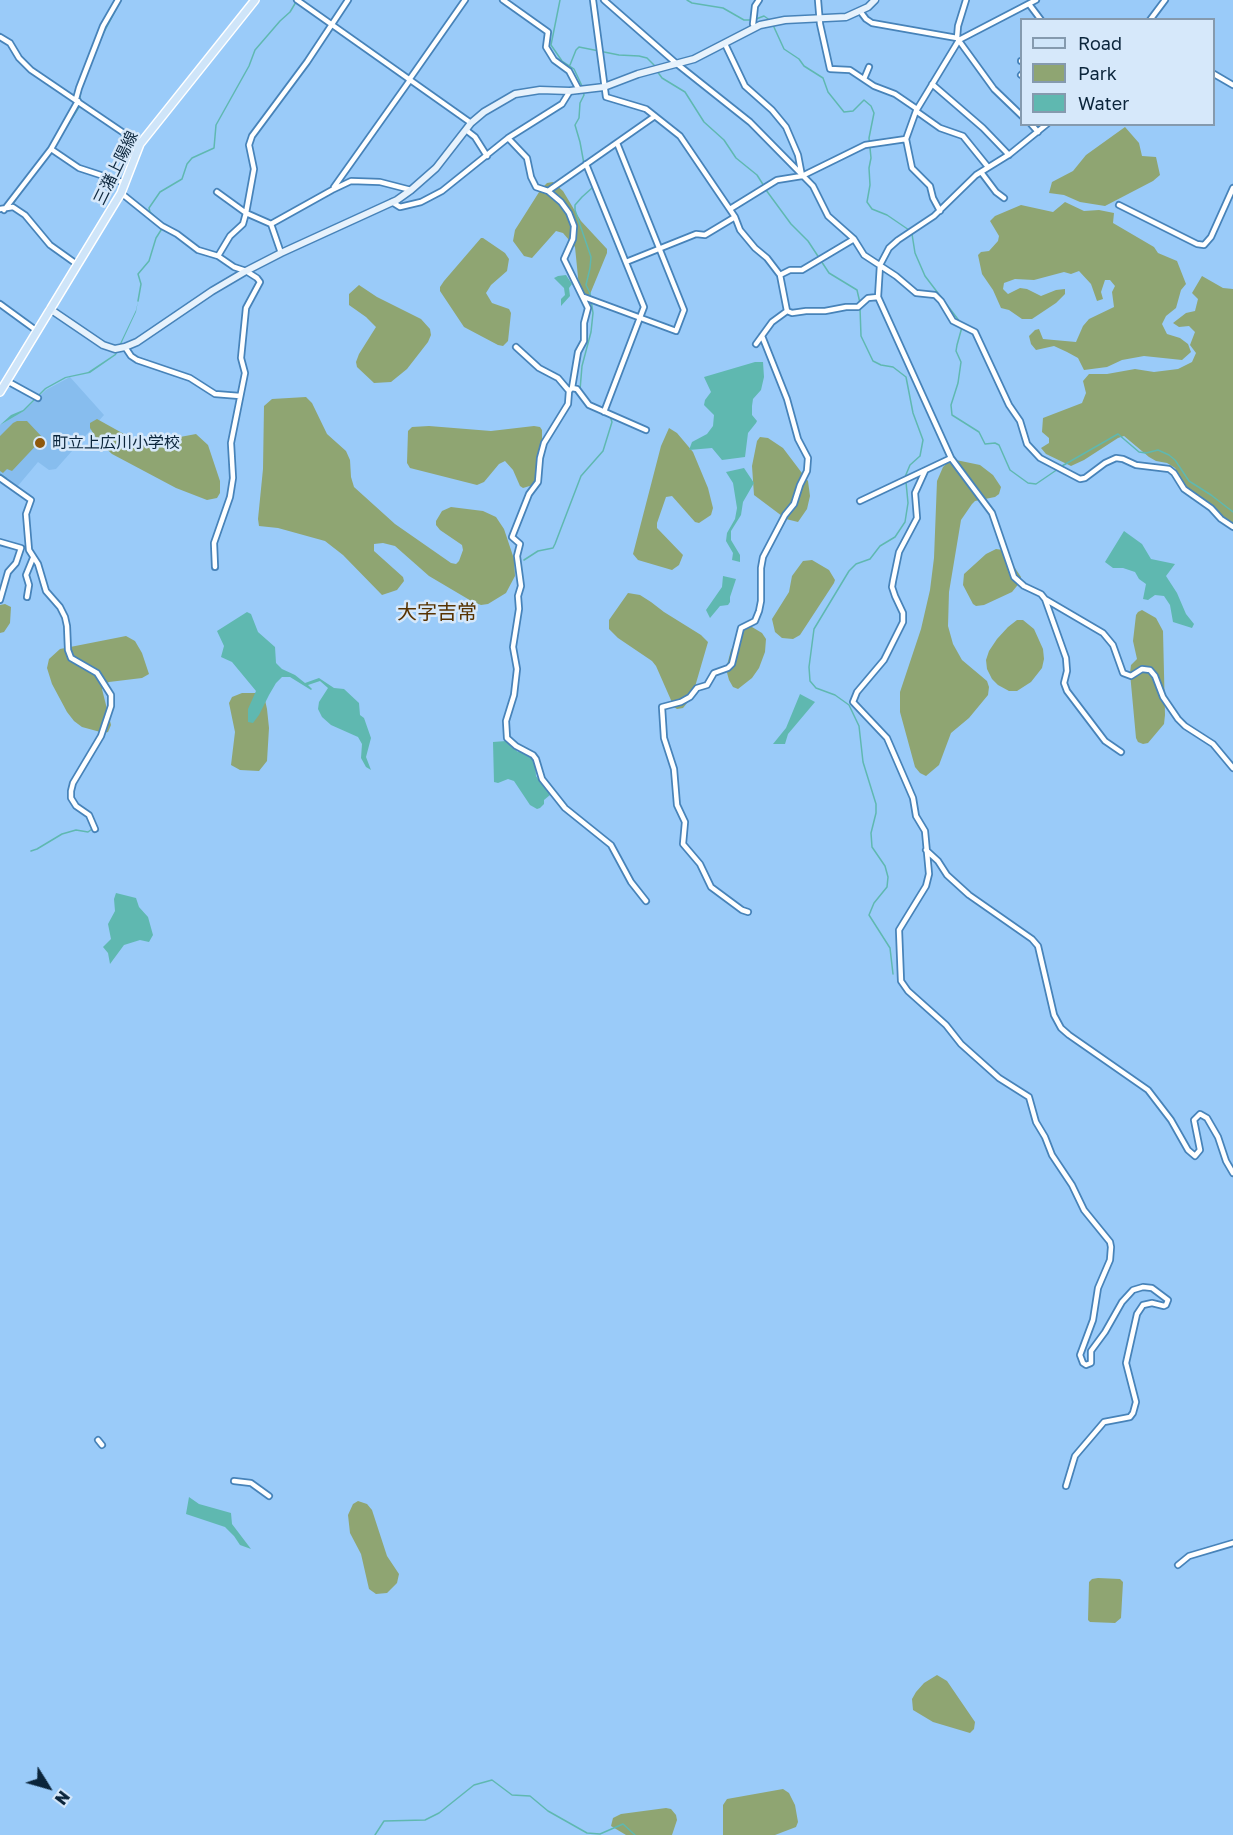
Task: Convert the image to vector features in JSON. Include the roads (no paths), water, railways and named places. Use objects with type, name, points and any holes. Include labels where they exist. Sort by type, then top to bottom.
[{"type":"main road","name":"三潴上陽線","points":[[0,392],[122,193],[140,144],[255,0]]},
{"type":"street","points":[[2,209],[51,149],[77,100],[79,88],[104,26],[118,0]]},
{"type":"street","points":[[297,0],[471,123]]},
{"type":"street","points":[[218,256],[230,236],[243,224],[254,169],[249,145],[252,136],[333,25],[348,0]]},
{"type":"street","points":[[332,190],[465,0]]},
{"type":"street","points":[[503,0],[548,32],[546,47],[554,60],[569,71],[582,90]]},
{"type":"street","points":[[593,0],[606,98],[635,105],[655,116],[680,136],[730,209],[740,230],[780,275],[787,311]]},
{"type":"street","points":[[604,0],[677,64],[750,122],[813,186],[828,216],[854,239],[864,255],[916,292],[934,295],[941,301],[953,321],[975,332],[1009,405],[1020,421],[1027,444],[1040,458],[1080,478],[1085,478],[1116,458],[1136,465],[1169,469],[1184,489],[1212,508],[1221,519],[1233,527]]},
{"type":"street","points":[[753,24],[755,6],[759,0]]},
{"type":"street","points":[[818,0],[819,18],[830,69],[850,70],[895,94],[940,128],[963,136],[988,166]]},
{"type":"street","points":[[51,309],[103,345],[115,349],[125,347],[153,332],[212,291],[246,271],[281,252],[392,202],[411,190],[436,168],[471,123],[484,112],[515,94],[540,90],[570,91],[604,87],[638,74],[709,53],[760,25],[785,20],[846,17],[860,11],[875,0]]},
{"type":"street","points":[[939,211],[930,186],[912,168],[906,139],[917,110],[958,39],[958,26],[966,0]]},
{"type":"street","points":[[860,11],[872,23],[958,39],[1036,0]]},
{"type":"street","points":[[1152,18],[1165,0]]},
{"type":"street","points":[[1029,4],[1040,18]]},
{"type":"street","points":[[0,37],[10,43],[18,57],[31,70],[140,144]]},
{"type":"street","points":[[958,39],[994,89],[1020,114]]},
{"type":"street","points":[[725,44],[745,86],[772,110],[786,127],[798,155],[802,176]]},
{"type":"street","points":[[864,79],[869,67]]},
{"type":"street","points":[[1215,75],[1233,85]]},
{"type":"street","points":[[932,84],[1009,155]]},
{"type":"street","points":[[392,202],[400,207],[432,198],[456,182],[508,138],[562,104],[570,91]]},
{"type":"street","points":[[548,190],[655,116]]},
{"type":"street","points":[[1032,126],[1038,132]]},
{"type":"street","points":[[1045,126],[1009,155],[988,166],[939,211],[890,248],[880,265],[878,297],[951,458],[992,513],[1014,577],[1045,599],[1066,658],[1067,671],[1064,683],[1067,692],[1105,741],[1121,752]]},
{"type":"street","points":[[466,130],[475,136],[486,156]]},
{"type":"street","points":[[508,138],[526,158],[536,187],[548,190],[561,202],[571,219],[574,226],[573,239],[564,259],[588,308],[584,323],[584,340],[578,352],[568,404],[544,443],[538,482],[529,494],[512,537],[520,544],[517,556],[521,586],[513,647],[517,669],[514,695],[506,721],[507,738],[533,755],[542,779],[565,808],[611,845],[631,882],[646,902]]},
{"type":"street","points":[[730,209],[777,180],[802,176],[865,145],[906,139]]},
{"type":"street","points":[[584,297],[676,331],[684,310],[617,143]]},
{"type":"street","points":[[51,149],[79,168],[125,183]]},
{"type":"street","points":[[586,164],[644,306],[604,412]]},
{"type":"street","points":[[981,172],[996,192],[1004,198]]},
{"type":"street","points":[[271,224],[351,181],[380,182],[411,190]]},
{"type":"street","points":[[1119,204],[1197,244],[1204,245],[1211,237],[1233,189]]},
{"type":"street","points":[[217,192],[246,213],[271,224],[281,252]]},
{"type":"street","points":[[122,193],[164,227],[198,250],[218,256],[234,267],[246,271],[260,282],[246,308],[241,358],[245,373],[231,443],[230,462],[233,478],[230,497],[214,543],[215,567]]},
{"type":"street","points":[[2,209],[13,207],[25,215],[50,245],[78,265]]},
{"type":"street","points":[[626,262],[696,234],[705,235],[735,217]]},
{"type":"street","points":[[780,275],[790,270],[802,270],[854,239]]},
{"type":"street","points":[[787,311],[792,313],[858,307],[868,298],[878,297]]},
{"type":"street","points":[[0,304],[38,331]]},
{"type":"street","points":[[756,344],[772,322],[787,311]]},
{"type":"street","points":[[748,912],[711,887],[700,864],[683,844],[685,822],[677,805],[674,769],[664,738],[662,707],[690,697],[698,688],[707,685],[714,674],[732,664],[741,628],[755,621],[759,611],[763,557],[785,515],[794,504],[807,471],[808,458],[798,440],[787,399],[762,336]]},
{"type":"street","points":[[516,346],[539,368],[558,378],[570,389],[577,389],[589,405],[646,430]]},
{"type":"street","points":[[125,347],[137,360],[190,378],[215,394],[240,396]]},
{"type":"street","points":[[7,381],[38,398]]},
{"type":"street","points":[[860,501],[951,458]]},
{"type":"street","points":[[925,471],[915,493],[916,518],[899,552],[893,581],[895,596],[903,613],[903,622],[884,660],[857,692],[853,702],[864,716],[883,732],[893,749],[913,798],[916,816],[925,831],[928,880],[899,930],[901,981],[908,991],[999,1078],[1029,1097],[1036,1122],[1052,1155],[1072,1185],[1084,1210],[1110,1242],[1110,1260],[1098,1288],[1093,1320],[1080,1355],[1083,1363],[1086,1365],[1091,1363],[1091,1351],[1122,1302],[1133,1290],[1143,1287],[1152,1288],[1168,1300],[1164,1306],[1152,1303],[1143,1305],[1137,1314],[1126,1362],[1136,1401],[1133,1413],[1130,1417],[1104,1422],[1075,1456],[1066,1486]]},
{"type":"street","points":[[0,478],[31,500],[26,514],[32,556],[46,591],[60,607],[65,617],[68,626],[68,650],[71,658],[97,673],[111,695],[111,706],[101,736],[73,783],[71,791],[71,798],[76,806],[89,816],[95,829]]},
{"type":"street","points":[[0,542],[32,556]]},
{"type":"street","points":[[0,600],[8,572],[16,563],[20,550]]},
{"type":"street","points":[[27,597],[29,588],[26,575],[32,556]]},
{"type":"street","points":[[1045,599],[1103,633],[1113,645],[1123,673],[1131,676],[1142,669],[1150,670],[1155,676],[1163,697],[1178,719],[1214,744],[1233,768]]},
{"type":"street","points":[[926,850],[938,861],[947,875],[969,895],[1032,939],[1038,946],[1054,1015],[1061,1028],[1149,1090],[1171,1120],[1188,1150],[1195,1156],[1200,1150],[1194,1120],[1200,1114],[1207,1118],[1218,1137],[1226,1161],[1233,1173]]},
{"type":"street","points":[[98,1440],[102,1445]]},
{"type":"street","points":[[234,1481],[251,1483],[269,1496]]},
{"type":"street","points":[[1178,1565],[1189,1556],[1233,1543]]},
{"type":"water","points":[[566,275],[572,284],[569,288],[570,296],[561,306],[561,299],[565,295],[564,288],[554,278]]},
{"type":"water","points":[[138,301],[136,312],[116,355],[90,373],[66,378],[46,389],[24,411],[0,425],[11,415],[23,410],[45,388],[65,377],[88,372],[115,354]]},
{"type":"water","points":[[755,362],[763,362],[764,377],[761,390],[753,399],[752,415],[757,421],[748,433],[745,457],[722,460],[712,448],[689,450],[692,442],[707,434],[713,426],[714,415],[704,405],[711,392],[704,377]]},
{"type":"water","points":[[744,468],[754,483],[743,502],[741,515],[731,531],[731,540],[740,555],[740,562],[732,560],[733,553],[726,541],[737,508],[733,483],[726,472]]},
{"type":"water","points":[[1124,531],[1142,544],[1151,559],[1175,564],[1166,576],[1177,593],[1186,614],[1194,624],[1192,628],[1173,622],[1170,605],[1164,596],[1155,595],[1148,600],[1143,599],[1146,584],[1135,572],[1113,568],[1105,562]]},
{"type":"water","points":[[723,576],[736,579],[730,602],[728,605],[720,606],[710,618],[706,610],[722,587]]},
{"type":"water","points":[[247,612],[251,614],[258,632],[275,647],[276,663],[282,669],[305,683],[319,678],[334,688],[344,689],[359,703],[360,715],[364,718],[371,738],[366,757],[371,770],[366,767],[361,758],[362,744],[358,737],[331,725],[322,717],[318,709],[319,702],[328,688],[320,681],[308,685],[311,690],[290,677],[282,677],[276,683],[253,723],[248,722],[248,709],[256,691],[232,662],[221,657],[224,646],[217,631]]},
{"type":"water","points":[[800,694],[815,702],[788,734],[785,744],[773,744],[786,728]]},
{"type":"water","points":[[506,741],[518,752],[522,750],[535,759],[536,776],[550,795],[540,808],[537,809],[530,805],[514,781],[508,779],[498,783],[494,782],[493,742]]},
{"type":"water","points":[[116,893],[136,898],[139,907],[148,917],[153,935],[149,942],[140,940],[124,945],[110,964],[108,953],[103,947],[111,939],[108,924],[115,911]]},
{"type":"water","points":[[189,1497],[199,1504],[231,1513],[232,1524],[251,1549],[240,1545],[225,1527],[186,1514]]},
{"type":"waterway","points":[[82,85],[103,34],[121,0]]},
{"type":"waterway","points":[[560,0],[551,45],[562,61],[574,69],[582,86]]},
{"type":"waterway","points":[[687,0],[692,3],[723,8],[744,20],[752,20]]},
{"type":"waterway","points":[[163,224],[150,212],[149,208],[160,192],[182,179],[187,164],[192,158],[214,148],[216,125],[249,66],[255,50],[290,12],[296,2]]},
{"type":"waterway","points":[[756,19],[764,16],[771,21]]},
{"type":"waterway","points":[[773,25],[784,49],[823,78],[828,92],[844,112],[853,111],[864,100],[871,106],[874,113],[869,138],[871,158],[867,202],[872,209],[887,215],[909,230]]},
{"type":"waterway","points":[[570,65],[579,47],[619,55],[639,56],[647,58],[655,66]]},
{"type":"waterway","points":[[657,71],[662,78],[685,92],[704,122],[724,140],[736,158],[757,175],[764,186]]},
{"type":"waterway","points":[[53,149],[79,107],[81,89]]},
{"type":"waterway","points":[[583,91],[579,118],[575,125],[584,164]]},
{"type":"waterway","points":[[580,390],[582,366],[591,332],[593,313],[590,293],[586,285],[591,257],[575,205],[593,185]]},
{"type":"waterway","points":[[766,190],[791,224],[808,241],[829,273],[857,290],[860,303]]},
{"type":"waterway","points":[[13,204],[18,196]]},
{"type":"waterway","points":[[138,301],[141,284],[138,274],[149,261],[156,238],[163,227]]},
{"type":"waterway","points":[[912,234],[915,253],[925,276],[960,322]]},
{"type":"waterway","points":[[860,308],[861,336],[873,361],[893,367],[906,377],[913,413],[923,440],[920,456],[910,465],[905,477]]},
{"type":"waterway","points":[[962,327],[956,351],[961,362],[958,383],[951,405],[952,415],[979,432],[985,444],[999,445],[1010,470],[1028,483],[1036,484],[1058,469]]},
{"type":"waterway","points":[[524,560],[538,551],[553,548],[581,476],[603,451],[612,422],[610,416]]},
{"type":"waterway","points":[[1062,466],[1118,434],[1139,452],[1158,450],[1169,455],[1189,481],[1233,512]]},
{"type":"waterway","points":[[0,474],[6,478]]},
{"type":"waterway","points":[[893,974],[890,948],[869,915],[874,903],[887,887],[888,877],[885,866],[872,847],[871,833],[876,804],[863,762],[859,726],[849,705],[835,695],[816,688],[810,681],[809,667],[814,629],[849,571],[856,564],[870,559],[880,546],[895,537],[905,522],[908,503],[906,482]]},
{"type":"waterway","points":[[31,851],[62,834],[76,830],[88,832],[92,829]]},
{"type":"waterway","points":[[375,1835],[384,1821],[425,1820],[439,1813],[474,1785],[492,1780],[512,1795],[530,1796],[548,1811],[587,1833],[600,1834],[623,1824],[635,1835]]},
{"type":"place","name":"町立上広川小学校","points":[[40,443]]},
{"type":"district","name":"大字吉常","points":[[437,613]]}]
